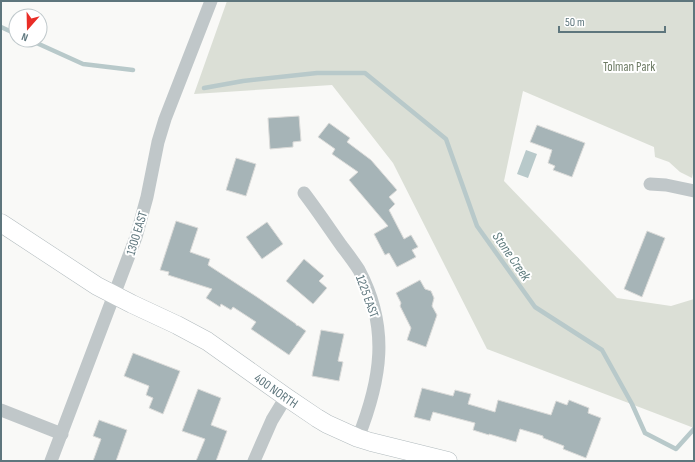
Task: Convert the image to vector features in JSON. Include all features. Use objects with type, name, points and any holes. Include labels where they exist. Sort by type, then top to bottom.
[{"type":"main road","name":"400 NORTH","points":[[1,223],[114,296],[177,325],[207,341],[327,424],[358,438],[384,446],[448,461]]},
{"type":"street","name":"1300 EAST","points":[[51,461],[136,237],[147,197],[158,142],[165,119],[211,1]]},
{"type":"street","points":[[650,184],[666,185],[694,191]]},
{"type":"street","name":"1225 EAST","points":[[304,193],[358,269],[373,304],[377,321],[380,353],[377,374],[371,402],[358,438]]},
{"type":"street","points":[[254,461],[272,420],[286,397]]},
{"type":"street","points":[[1,410],[62,434]]},
{"type":"green space","name":"Tolman Park","points":[[227,1],[694,1],[694,168],[692,178],[680,172],[669,162],[655,157],[654,147],[523,91],[504,181],[617,298],[671,306],[694,299],[694,428],[487,349],[393,163],[332,85],[194,94]]},
{"type":"shaded area","points":[[526,150],[537,154],[528,178],[517,174]]},
{"type":"building","points":[[299,116],[301,141],[293,142],[293,147],[270,149],[268,118]]},
{"type":"building","points":[[329,123],[350,138],[347,142],[371,160],[397,190],[389,197],[395,204],[389,210],[404,239],[411,235],[418,247],[412,250],[416,257],[397,267],[389,253],[385,255],[374,234],[388,226],[349,180],[358,172],[332,154],[335,149],[318,137]]},
{"type":"building","points":[[537,125],[585,143],[572,177],[553,170],[555,166],[548,163],[552,150],[530,142]]},
{"type":"building","points":[[236,158],[256,164],[246,196],[226,190]]},
{"type":"building","points":[[176,221],[198,228],[190,252],[210,259],[208,265],[306,331],[289,355],[251,329],[256,322],[233,307],[231,310],[221,304],[220,307],[206,298],[212,289],[168,275],[169,272],[160,270]]},
{"type":"building","points":[[267,222],[283,244],[262,259],[246,237]]},
{"type":"building","points":[[647,231],[665,238],[642,297],[624,289]]},
{"type":"building","points":[[304,259],[324,276],[319,281],[327,288],[313,304],[286,281]]},
{"type":"building","points":[[420,280],[425,289],[431,291],[434,298],[432,306],[437,315],[426,347],[407,340],[411,328],[400,306],[401,303],[396,293]]},
{"type":"building","points":[[321,330],[344,334],[338,361],[343,362],[339,381],[312,376]]},
{"type":"building","points":[[133,353],[180,371],[163,414],[149,408],[153,398],[146,395],[149,386],[124,376]]},
{"type":"building","points":[[422,388],[453,396],[455,390],[471,394],[468,404],[495,412],[498,400],[551,415],[556,401],[567,405],[569,400],[589,408],[588,413],[601,418],[586,458],[563,449],[564,446],[543,438],[543,436],[520,429],[516,442],[473,430],[475,423],[433,412],[430,421],[414,417]]},
{"type":"building","points":[[198,389],[221,398],[211,425],[227,431],[216,461],[196,461],[205,439],[182,431]]},
{"type":"building","points":[[99,420],[127,430],[116,461],[93,461],[101,439],[93,436]]},
{"type":"waterway","points":[[1,27],[8,30]]},
{"type":"waterway","points":[[48,48],[83,64],[133,70]]},
{"type":"waterway","name":"Stone Creek","points":[[204,88],[243,81],[317,73],[365,73],[446,139],[477,226],[535,307],[602,350],[632,404],[645,433],[676,449],[694,429]]}]
